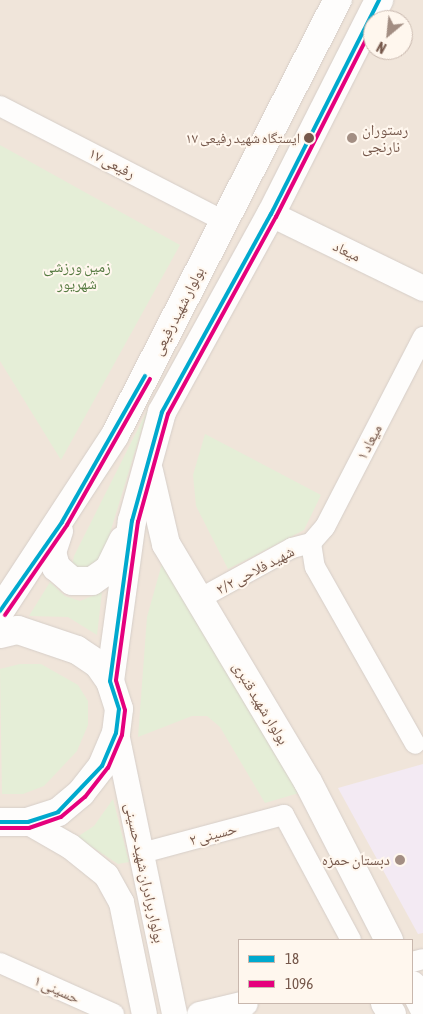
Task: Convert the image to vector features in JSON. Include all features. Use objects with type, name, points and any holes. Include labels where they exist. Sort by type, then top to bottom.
[{"type":"main road","name":"بولوار شهید رفیعی","points":[[0,611],[62,522],[115,435],[338,0]]},
{"type":"main road","points":[[110,681],[132,521],[162,412],[271,214],[379,0]]},
{"type":"main road","name":"بولوار شهید قنبری","points":[[147,462],[166,544],[308,782],[388,939]]},
{"type":"main road","points":[[62,522],[52,552],[56,567],[72,581],[92,581],[109,570],[132,521]]},
{"type":"main road","points":[[0,634],[18,630],[50,637],[98,664],[110,681],[119,709],[116,733],[102,766],[81,793],[58,812],[28,822],[0,822]]},
{"type":"main road","points":[[413,987],[423,1007]]},
{"type":"street","name":"رفیعی ۱۷","points":[[0,106],[224,221]]},
{"type":"street","name":"میعاد","points":[[271,214],[423,288]]},
{"type":"street","name":"میعاد ۱","points":[[311,543],[325,527],[423,337]]},
{"type":"street","name":"شهید فلاحی ۲/۲","points":[[199,599],[292,548],[311,543]]},
{"type":"street","points":[[311,543],[315,567],[419,735]]},
{"type":"street","name":"بولوار برادران شهید حسینی","points":[[116,733],[174,1014]]},
{"type":"street","name":"حسینی ۲","points":[[142,853],[284,814],[350,939]]},
{"type":"street","name":"بولوار برادران شهید حسینی","points":[[28,822],[70,846],[106,876],[121,902],[144,1014]]},
{"type":"street","name":"حسینی ۱","points":[[0,963],[114,1014]]},
{"type":"street","points":[[199,1014],[241,1004]]},
{"type":"shaded area","points":[[0,0],[423,0],[423,1014],[0,1014]]},
{"type":"shaded area","name":"دبستان حمزه","points":[[423,764],[423,933],[418,934],[338,788]]},
{"type":"green space","name":"زمین ورزشی شهریور","points":[[0,145],[180,245],[61,460],[0,361]]},
{"type":"green space","points":[[148,409],[102,559],[88,576],[72,566],[74,556]]},
{"type":"green space","points":[[205,434],[321,495],[304,530],[228,569],[196,506],[193,475]]},
{"type":"green space","points":[[163,560],[299,793],[265,803],[220,727],[207,716],[192,716],[138,737],[147,617]]},
{"type":"green space","points":[[50,582],[65,596],[80,601],[102,592],[97,635],[68,617],[29,616]]},
{"type":"green space","points":[[20,664],[41,664],[78,685],[88,701],[88,725],[77,751],[44,786],[23,794],[2,794],[0,669]]},
{"type":"green space","points":[[113,799],[129,862],[118,864],[77,837],[94,826]]},
{"type":"transit line","name":"18","points":[[0,822],[28,822],[58,812],[102,766],[116,733],[119,709],[110,681],[132,521],[162,412],[271,214],[379,0]]},
{"type":"transit line","name":"1096","points":[[0,828],[29,828],[61,817],[85,797],[108,768],[122,735],[125,710],[116,680],[138,522],[168,414],[276,217],[363,46]]},
{"type":"transit line","name":"18","points":[[0,611],[62,522],[145,376]]},
{"type":"transit line","name":"1096","points":[[5,615],[67,525],[150,379]]},
{"type":"place","name":"ایستگاه شهید رفیعی ۱۷","points":[[309,138]]},
{"type":"place","name":"رستوران نارنجی","points":[[352,138]]},
{"type":"place","name":"دبستان حمزه","points":[[400,860]]}]
